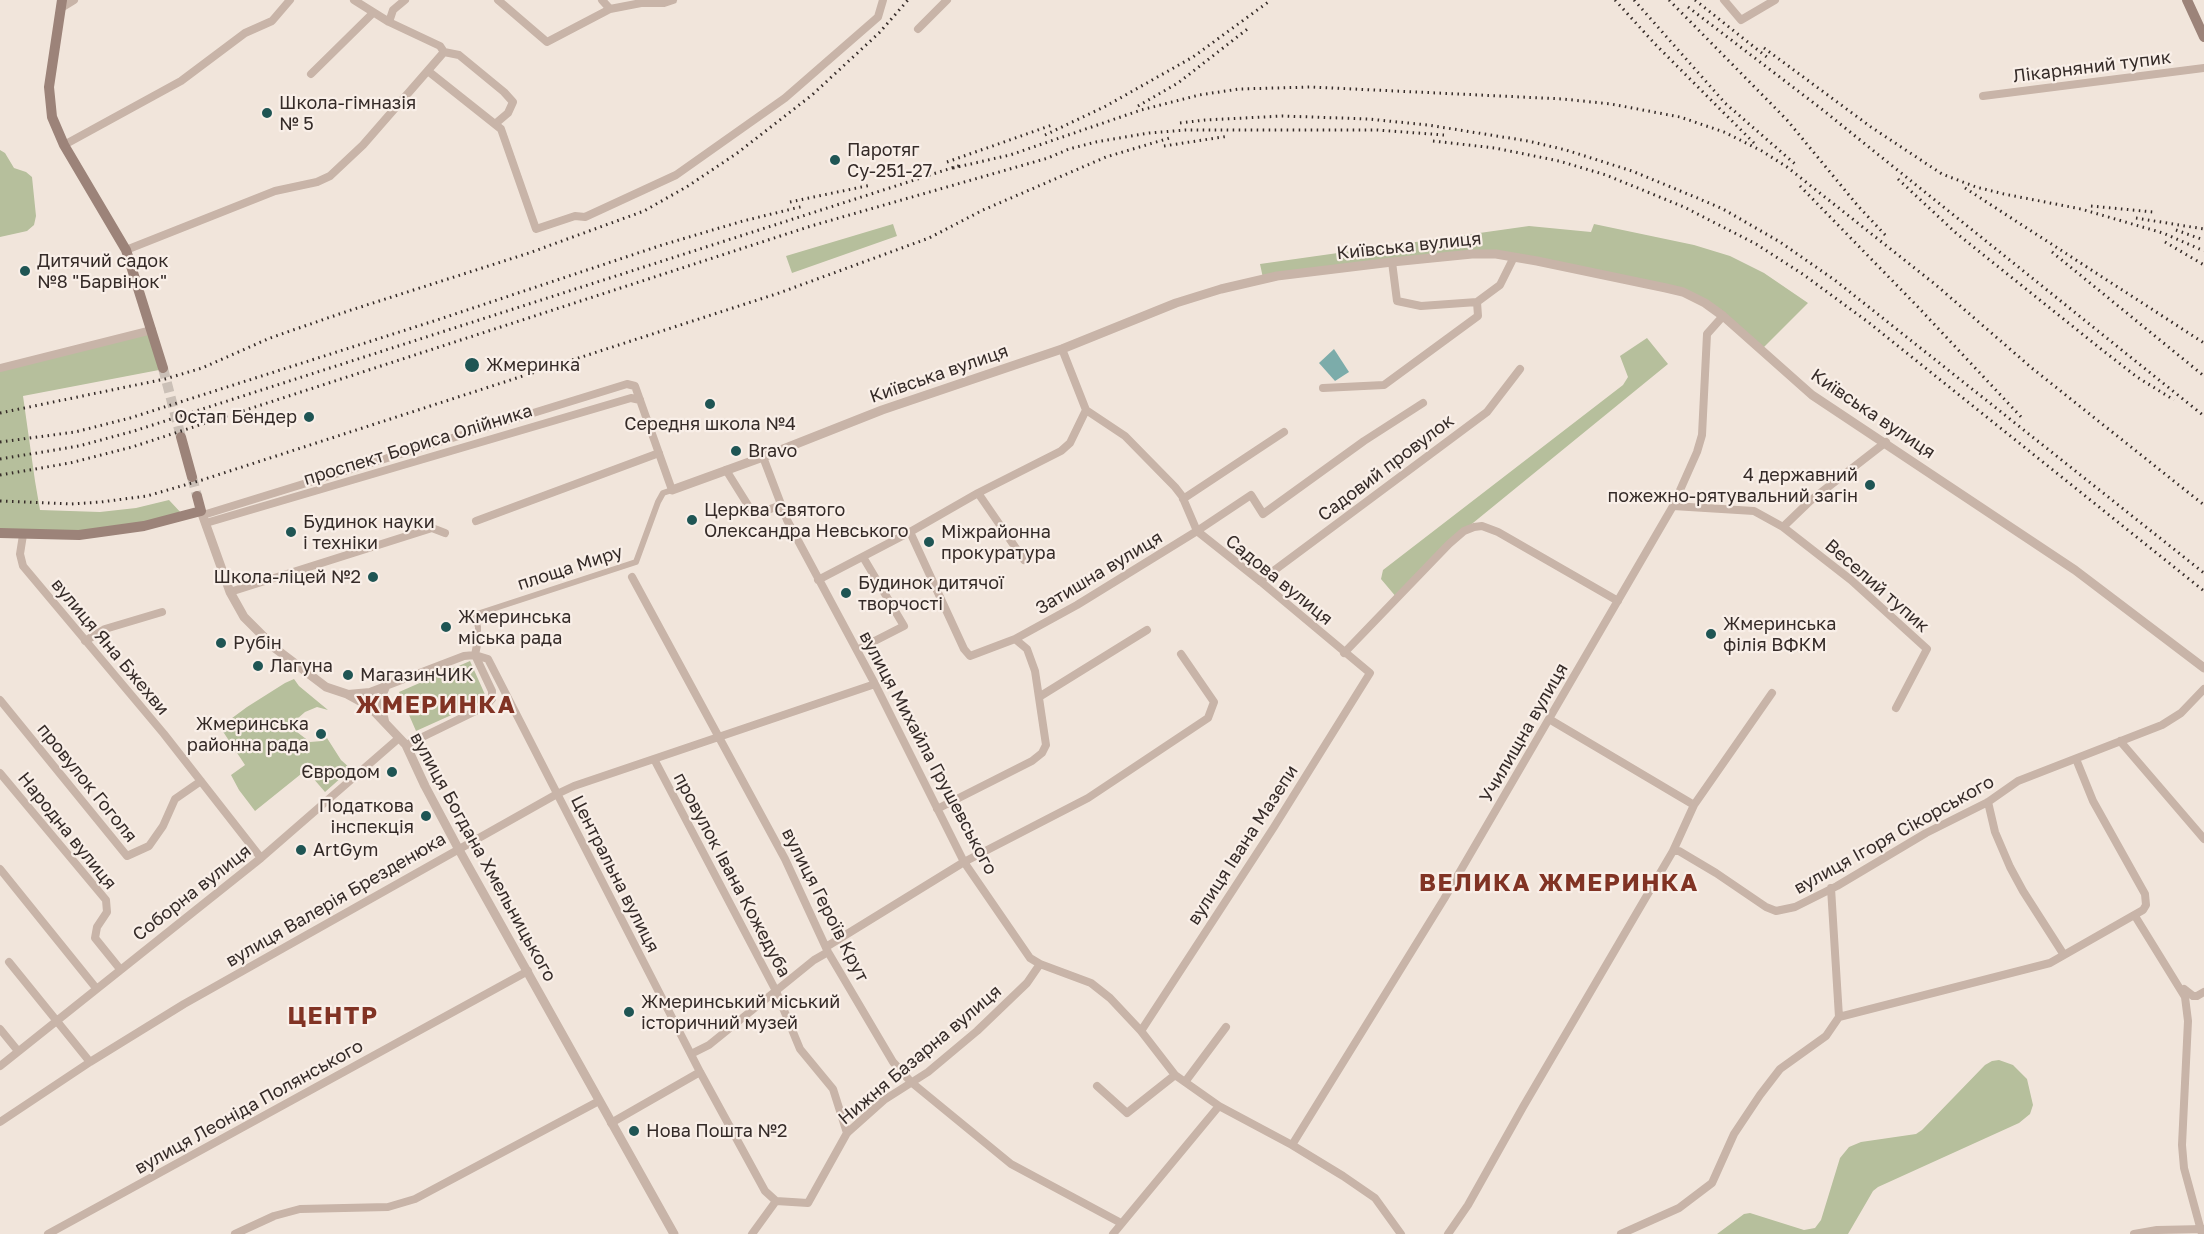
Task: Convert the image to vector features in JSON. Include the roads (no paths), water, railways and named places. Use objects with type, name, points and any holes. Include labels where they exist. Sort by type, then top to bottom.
[{"type":"main road","points":[[2187,0],[2204,37]]},
{"type":"main road","points":[[62,4],[51,64],[49,96],[52,117],[64,145],[126,250],[163,368]]},
{"type":"main road","points":[[181,437],[192,477]]},
{"type":"main road","points":[[0,533],[80,535],[203,516],[197,496]]},
{"type":"street","points":[[62,4],[74,0]]},
{"type":"street","points":[[64,145],[181,81],[245,33],[272,21],[290,0]]},
{"type":"street","points":[[354,0],[389,22],[440,46],[444,52],[459,55],[513,102],[508,112],[495,124]]},
{"type":"street","points":[[389,22],[393,10],[405,0]]},
{"type":"street","points":[[498,0],[547,42],[610,9],[673,0]]},
{"type":"street","points":[[602,0],[610,9]]},
{"type":"street","points":[[428,71],[501,129],[536,229],[575,216],[585,217],[676,176],[784,98],[878,17],[883,0]]},
{"type":"street","points":[[918,29],[947,0]]},
{"type":"street","points":[[1724,0],[1741,20],[1775,0]]},
{"type":"street","points":[[311,74],[373,13]]},
{"type":"street","points":[[126,250],[275,191],[317,182],[330,176],[363,145],[444,52]]},
{"type":"street","name":"Лікарняний тупик","points":[[1983,96],[2204,68]]},
{"type":"street","name":"Київська вулиця","points":[[672,490],[882,410],[1062,349],[1176,303],[1243,283],[1277,276],[1472,254],[1514,257],[1675,290],[1698,299],[1722,316],[1809,392],[2075,570],[2204,668]]},
{"type":"street","points":[[1392,262],[1397,301],[1421,306],[1477,302],[1500,285],[1514,257]]},
{"type":"street","points":[[1323,388],[1384,385],[1478,316],[1477,302]]},
{"type":"street","name":"Училищна вулиця","points":[[1292,1145],[1408,960],[1673,506],[1702,435],[1707,334],[1722,316]]},
{"type":"street","points":[[0,368],[152,330]]},
{"type":"street","points":[[1062,349],[1086,410],[1118,430],[1132,442],[1184,499],[1197,531]]},
{"type":"street","name":"Садовий провулок","points":[[1260,580],[1487,412],[1520,369]]},
{"type":"street","name":"проспект Бориса Олійника","points":[[203,516],[627,384],[635,387],[640,400]]},
{"type":"street","name":"проспект Бориса Олійника","points":[[203,516],[631,398],[640,400]]},
{"type":"street","points":[[640,400],[672,490]]},
{"type":"street","name":"Затишна вулиця","points":[[910,532],[964,649],[970,656],[1015,639],[1077,605],[1251,495],[1263,514],[1364,441],[1423,403]]},
{"type":"street","points":[[818,580],[1066,448],[1086,410]]},
{"type":"street","points":[[1184,499],[1284,432]]},
{"type":"street","points":[[1673,506],[1754,511],[1783,527],[1810,501],[1886,442]]},
{"type":"street","points":[[476,521],[659,453]]},
{"type":"street","name":"вулиця Михайла Грушевського","points":[[763,457],[781,505],[818,580],[875,684],[964,862],[1030,958],[1091,983],[1110,998],[1141,1031],[1175,1075],[1219,1106],[1292,1145],[1375,1198],[1401,1234]]},
{"type":"street","points":[[726,470],[751,510],[757,514],[781,505]]},
{"type":"street","name":"площа Миру","points":[[475,655],[478,627],[474,615],[636,562],[658,502],[663,493],[672,490]]},
{"type":"street","points":[[978,493],[1024,560]]},
{"type":"street","name":"вулиця Богдана Хмельницького","points":[[203,516],[230,592],[244,617],[276,649],[326,687],[347,694],[369,706],[402,741],[458,848],[674,1234]]},
{"type":"street","points":[[1344,653],[1457,536],[1474,527],[1482,526],[1498,532],[1618,601]]},
{"type":"street","name":"Веселий тупик","points":[[1783,527],[1851,580],[1927,649],[1896,708]]},
{"type":"street","points":[[230,592],[432,528],[445,533]]},
{"type":"street","name":"Садова вулиця","points":[[1197,531],[1260,580],[1370,674]]},
{"type":"street","name":"вулиця Яна Бжехви","points":[[23,535],[20,554],[23,566],[201,781],[261,858]]},
{"type":"street","points":[[857,650],[904,626],[863,557]]},
{"type":"street","name":"вулиця Героїв Крут","points":[[632,577],[785,859],[827,949],[893,1062],[911,1082],[1011,1164],[1121,1223]]},
{"type":"street","points":[[85,641],[105,629],[162,612]]},
{"type":"street","points":[[1039,697],[1147,630]]},
{"type":"street","points":[[938,809],[1032,761],[1042,753],[1046,745],[1035,671],[1027,649],[1015,639]]},
{"type":"street","points":[[690,1054],[709,1045],[827,949],[964,862],[1088,798],[1208,718],[1214,702],[1181,654]]},
{"type":"street","points":[[347,694],[370,692],[464,656],[475,655]]},
{"type":"street","name":"Соборна вулиця","points":[[0,1066],[261,858],[402,741],[486,706],[492,699],[492,691],[475,655]]},
{"type":"street","name":"Центральна вулиця","points":[[475,655],[488,659],[690,1054],[765,1191],[776,1201]]},
{"type":"street","name":"вулиця Івана Мазепи","points":[[1141,1031],[1274,827],[1370,674]]},
{"type":"street","name":"вулиця Валерія Брезденюка","points":[[0,1122],[90,1062],[213,987],[556,794],[875,684]]},
{"type":"street","points":[[385,721],[382,707],[386,687]]},
{"type":"street","name":"вулиця Ігоря Сікорського","points":[[1673,851],[1679,851],[1688,856],[1766,907],[1776,911],[1795,907],[1926,833],[1988,802],[2018,781],[2172,719],[2204,689]]},
{"type":"street","points":[[1448,1234],[1468,1205],[1673,851],[1694,805],[1772,693]]},
{"type":"street","name":"провулок Гоголя","points":[[0,700],[127,856],[149,846],[163,826],[175,799],[201,781]]},
{"type":"street","points":[[1549,719],[1694,805]]},
{"type":"street","points":[[2120,741],[2204,839]]},
{"type":"street","name":"провулок Івана Кожедуба","points":[[654,759],[776,991],[800,1049],[833,1089],[847,1132]]},
{"type":"street","points":[[1839,1017],[2050,963],[2135,916],[2146,905],[2145,894],[2093,801],[2076,759]]},
{"type":"street","name":"Народна вулиця","points":[[0,773],[106,900],[108,912],[97,927],[95,938],[120,969]]},
{"type":"street","points":[[1988,802],[1995,832],[2010,867],[2064,955]]},
{"type":"street","points":[[0,869],[96,988]]},
{"type":"street","points":[[1622,1234],[1679,1208],[1712,1183],[1734,1134],[1766,1086],[1780,1069],[1826,1036],[1839,1017],[1831,888]]},
{"type":"street","points":[[2134,1234],[2157,1230],[2202,1231],[2182,1159],[2188,1021],[2185,996],[2135,916]]},
{"type":"street","points":[[9,962],[90,1062]]},
{"type":"street","name":"Нижня Базарна вулиця","points":[[776,1201],[808,1203],[847,1132],[884,1100],[928,1072],[977,1031],[1027,983],[1040,964]]},
{"type":"street","name":"вулиця Леоніда Полянського","points":[[48,1234],[528,972]]},
{"type":"street","points":[[2180,986],[2193,996],[2204,992]]},
{"type":"street","points":[[1185,1082],[1226,1027]]},
{"type":"street","points":[[0,1029],[18,1051]]},
{"type":"street","points":[[611,1123],[700,1072]]},
{"type":"street","points":[[1097,1086],[1127,1113],[1175,1075]]},
{"type":"street","points":[[235,1234],[274,1216],[300,1209],[388,1207],[415,1199],[599,1101]]},
{"type":"street","points":[[1113,1234],[1219,1106]]},
{"type":"street","points":[[752,1234],[776,1201]]},
{"type":"water","points":[[1334,349],[1349,372],[1335,381],[1319,363]]},
{"type":"tunnel","points":[[163,368],[181,437]]},
{"type":"tunnel","points":[[192,477],[197,496]]},
{"type":"railway","points":[[0,413],[165,379],[202,368],[270,338],[529,253],[644,211],[688,186],[736,154],[812,95],[879,33],[908,0]]},
{"type":"railway","points":[[1045,135],[1106,106],[1193,57],[1271,0]]},
{"type":"railway","points":[[1615,0],[1655,44],[1754,143]]},
{"type":"railway","points":[[1634,0],[1725,103],[1795,164]]},
{"type":"railway","points":[[1669,0],[1787,120],[1858,206],[1888,238]]},
{"type":"railway","points":[[1695,0],[1768,58]]},
{"type":"railway","points":[[1688,7],[1819,107],[2204,416]]},
{"type":"railway","points":[[1138,106],[1178,83],[1250,27]]},
{"type":"railway","points":[[1764,48],[1871,127],[1942,174],[1976,187],[2081,209],[2163,233],[2204,251]]},
{"type":"railway","points":[[953,168],[1010,155],[1141,110],[1199,95],[1239,89],[1311,87],[1563,99],[1611,104],[1680,117],[1724,132],[1762,151],[1787,167],[1936,285],[2033,369],[2204,505]]},
{"type":"railway","points":[[1180,123],[1283,116],[1368,119],[1428,125],[1528,141],[1566,150],[1632,171],[1723,209],[1780,242],[1836,281],[2204,573]]},
{"type":"railway","points":[[947,162],[1052,125]]},
{"type":"railway","points":[[0,475],[70,463],[132,447],[811,226],[1096,142],[1149,133],[1185,130],[1377,130],[1444,135]]},
{"type":"railway","points":[[1164,146],[1229,136]]},
{"type":"railway","points":[[0,501],[71,504],[101,502],[147,496],[202,480],[779,293],[929,238],[983,210],[1106,157],[1173,137]]},
{"type":"railway","points":[[1433,141],[1495,148],[1559,161],[1606,175],[1684,207],[1756,244],[1804,275],[1868,322],[2204,591]]},
{"type":"railway","points":[[0,459],[79,446],[134,431],[961,165]]},
{"type":"railway","points":[[1898,179],[1956,233],[2137,377],[2174,400]]},
{"type":"railway","points":[[790,202],[871,185]]},
{"type":"railway","points":[[1800,186],[2024,420]]},
{"type":"railway","points":[[1965,188],[2204,343]]},
{"type":"railway","points":[[0,442],[75,432],[130,418],[662,245],[804,206]]},
{"type":"railway","points":[[2091,206],[2153,212]]},
{"type":"railway","points":[[2136,218],[2204,229]]},
{"type":"railway","points":[[2176,230],[2204,240]]},
{"type":"railway","points":[[2165,242],[2204,265]]},
{"type":"railway","points":[[2052,252],[2204,376]]},
{"type":"place","name":"Школа-гімназія № 5","points":[[267,113]]},
{"type":"place","name":"Паротяг Су-251-27","points":[[835,160]]},
{"type":"place","name":"Дитячий садок №8 \"Барвінок\"","points":[[25,271]]},
{"type":"place","name":"Жмеринка","points":[[472,365]]},
{"type":"place","name":"Середня школа №4","points":[[710,404]]},
{"type":"place","name":"Остап Бендер","points":[[309,417]]},
{"type":"place","name":"Bravo","points":[[736,451]]},
{"type":"place","name":"4 державний пожежно-рятувальний загін","points":[[1870,485]]},
{"type":"place","name":"Церква Святого Олександра Невського","points":[[692,520]]},
{"type":"place","name":"Будинок науки і техніки","points":[[291,532]]},
{"type":"place","name":"Міжрайонна прокуратура","points":[[929,542]]},
{"type":"place","name":"Школа-ліцей №2","points":[[373,577]]},
{"type":"place","name":"Будинок дитячої творчості","points":[[846,593]]},
{"type":"place","name":"Жмеринська міська рада","points":[[446,627]]},
{"type":"place","name":"Жмеринська філія ВФКМ","points":[[1711,634]]},
{"type":"place","name":"Рубін","points":[[221,643]]},
{"type":"place","name":"Лагуна","points":[[258,666]]},
{"type":"place","name":"МагазинЧИК","points":[[348,675]]},
{"type":"place","name":"Жмеринська районна рада","points":[[321,734]]},
{"type":"place","name":"Євродом","points":[[392,772]]},
{"type":"place","name":"Податкова інспекція","points":[[426,816]]},
{"type":"place","name":"ArtGym","points":[[301,850]]},
{"type":"place","name":"Жмеринський міський історичний музей","points":[[629,1012]]},
{"type":"place","name":"Нова Пошта №2","points":[[634,1131]]},
{"type":"district","name":"ЖМЕРИНКА","points":[[436,705]]},
{"type":"district","name":"ВЕЛИКА ЖМЕРИНКА","points":[[1559,883]]},
{"type":"district","name":"ЦЕНТР","points":[[333,1016]]}]
